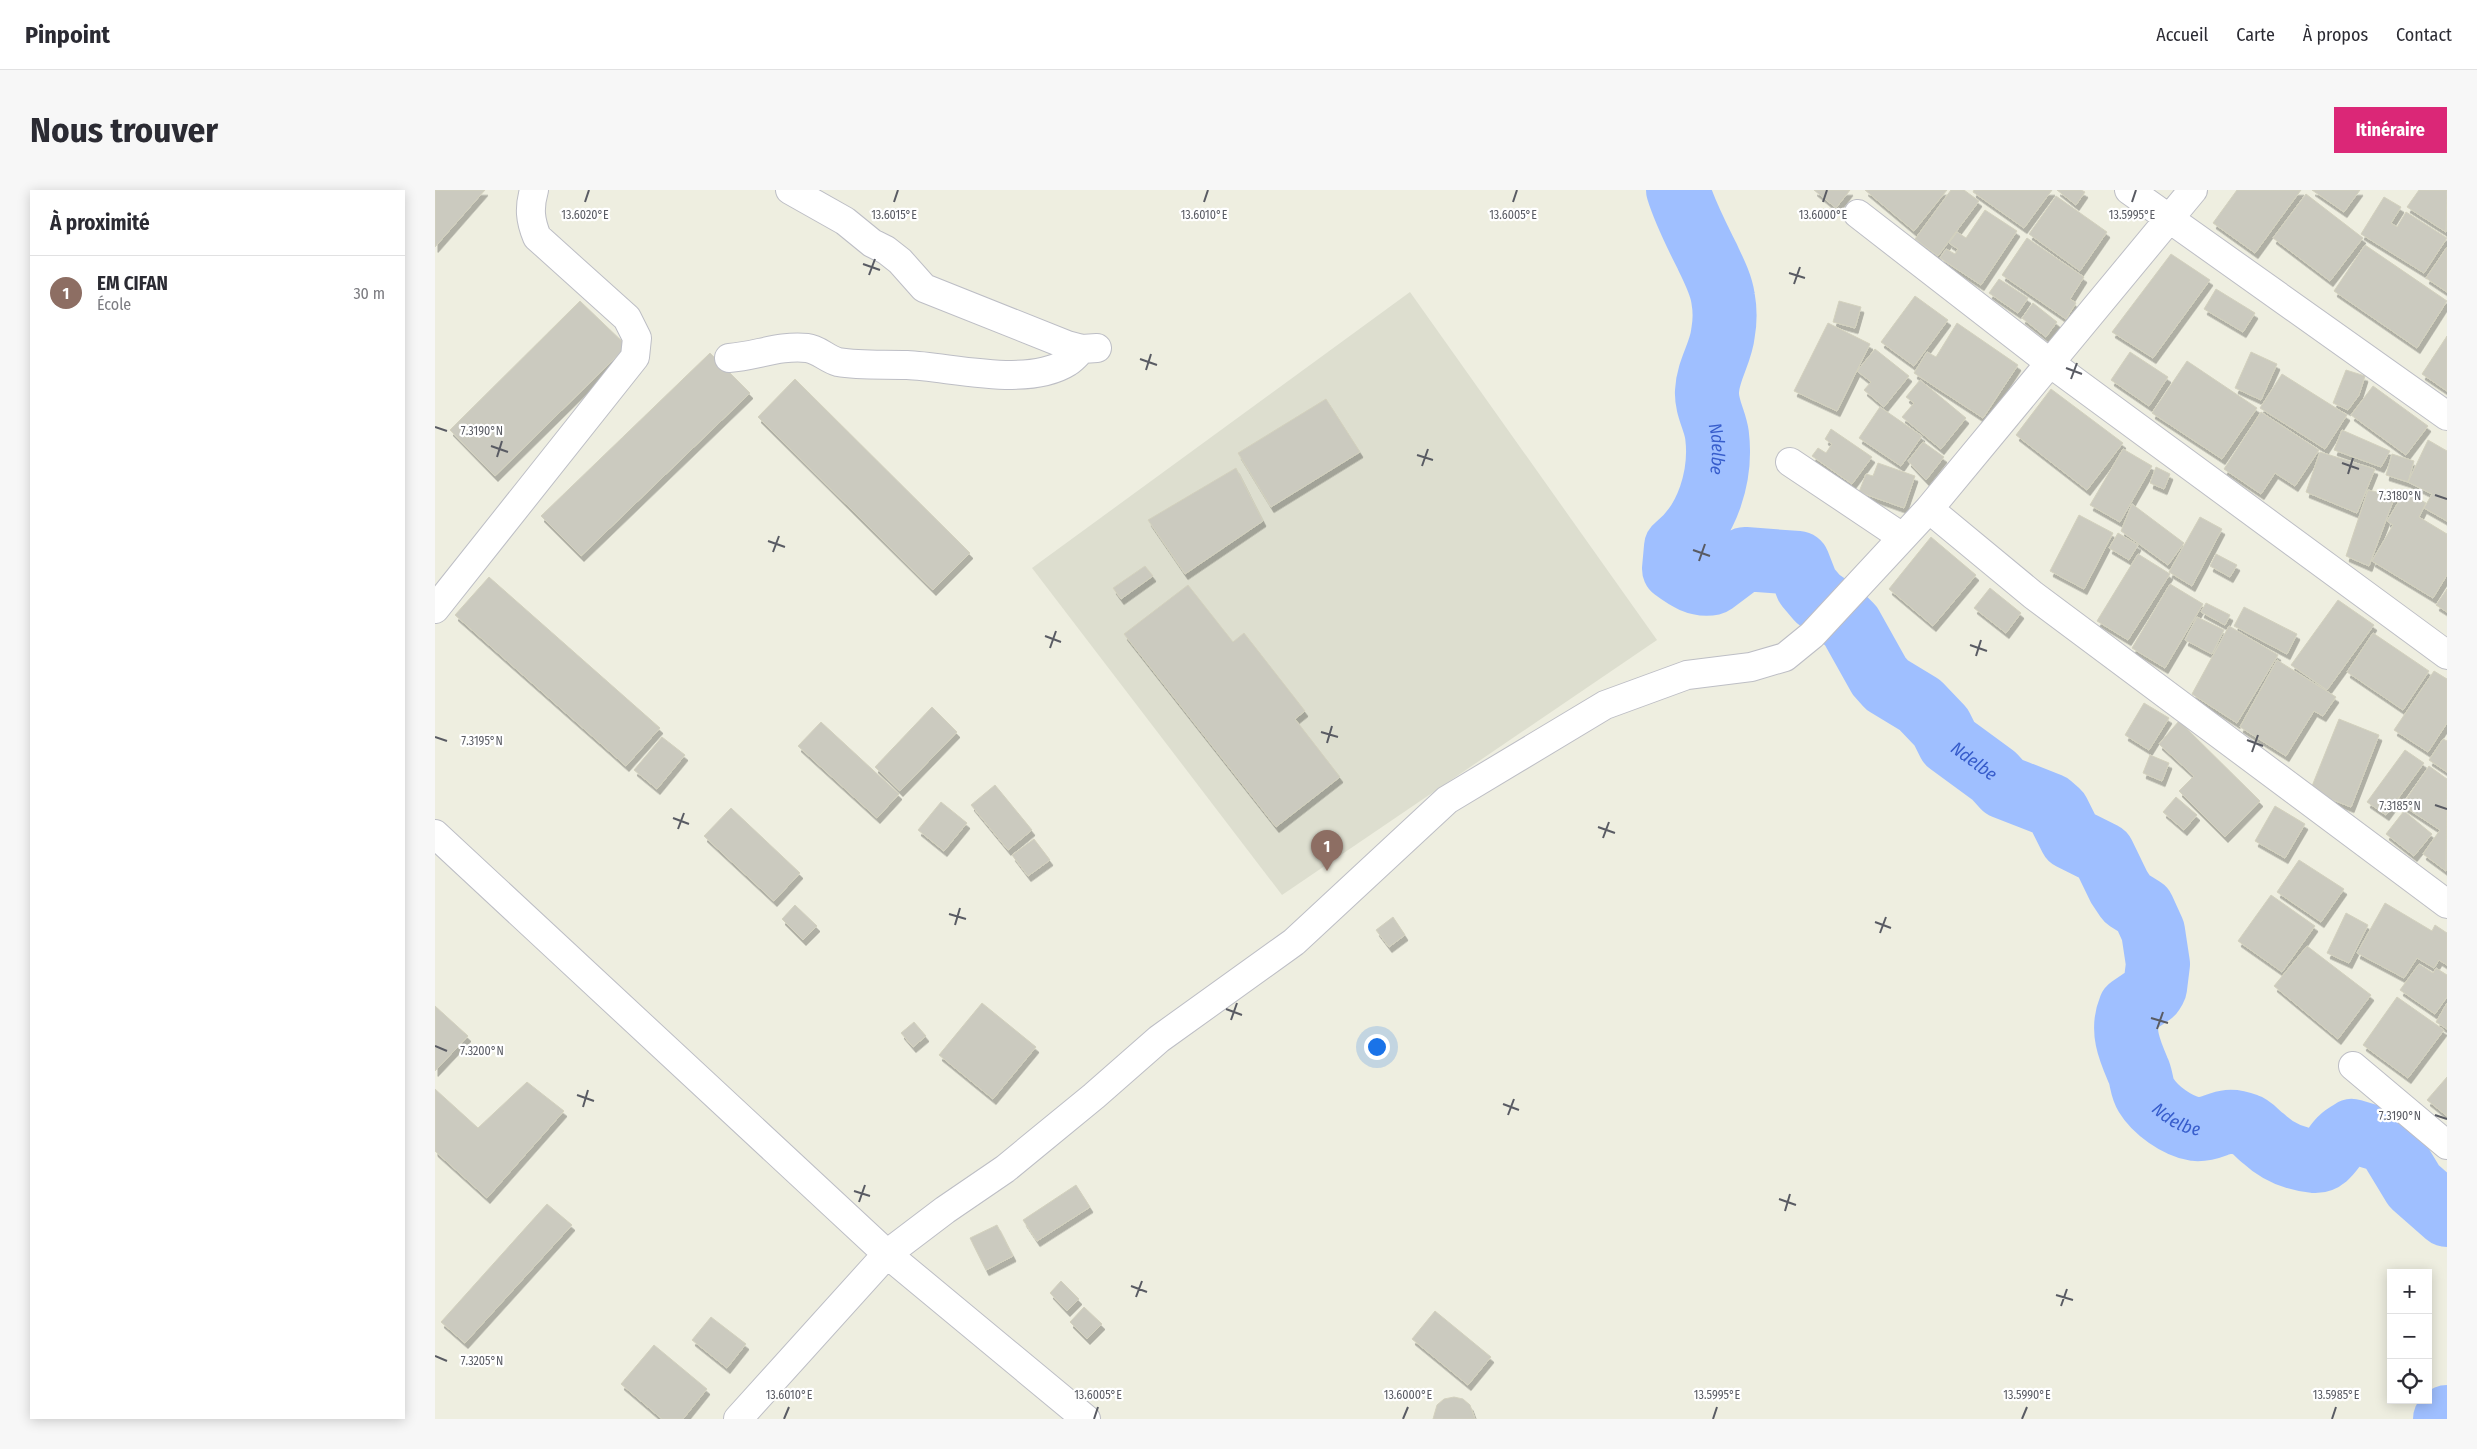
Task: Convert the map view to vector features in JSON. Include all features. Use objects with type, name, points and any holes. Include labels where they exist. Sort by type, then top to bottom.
[{"type":"street","points":[[435,609],[635,357],[637,338],[627,318],[537,237],[530,221],[530,205],[533,190]]},
{"type":"street","points":[[729,358],[750,357],[774,348],[809,348],[836,361],[859,364],[907,365],[961,373],[1013,375],[1055,368],[1092,349],[1021,328],[924,288],[900,261],[886,250],[872,243],[837,216],[790,190]]},
{"type":"street","points":[[2129,190],[2447,416]]},
{"type":"street","points":[[738,1419],[887,1254],[945,1210],[1005,1169],[1094,1096],[1159,1039],[1294,942],[1447,800],[1605,706],[1687,675],[1751,667],[1785,657],[1812,635],[1929,509],[2193,190]]},
{"type":"street","points":[[1858,214],[2050,363],[2447,655]]},
{"type":"street","points":[[1790,462],[1902,537]]},
{"type":"street","points":[[1929,509],[2033,595],[2447,904]]},
{"type":"street","points":[[435,834],[887,1254],[1086,1419]]},
{"type":"street","points":[[2353,1066],[2447,1145]]},
{"type":"shaded area","points":[[1410,292],[1657,640],[1282,895],[1032,568]]},
{"type":"building","points":[[435,190],[485,190],[435,247]]},
{"type":"building","points":[[1814,190],[1850,190],[1836,208]]},
{"type":"building","points":[[1865,190],[1947,190],[1914,231]]},
{"type":"building","points":[[1951,190],[1964,190],[1979,201],[1938,256],[1915,239]]},
{"type":"building","points":[[1974,190],[2052,190],[2024,228],[1973,192]]},
{"type":"building","points":[[2057,190],[2081,190],[2085,192],[2076,205]]},
{"type":"building","points":[[2237,190],[2301,190],[2255,253],[2213,223]]},
{"type":"building","points":[[2312,190],[2360,190],[2344,212]]},
{"type":"building","points":[[2419,190],[2447,190],[2446,232],[2407,207]]},
{"type":"building","points":[[2306,194],[2363,238],[2330,281],[2273,238]]},
{"type":"building","points":[[2056,196],[2107,232],[2080,271],[2029,234]]},
{"type":"building","points":[[2384,197],[2401,207],[2391,223],[2397,227],[2406,212],[2447,238],[2424,273],[2361,234]]},
{"type":"building","points":[[1985,210],[2017,231],[1981,285],[1940,258],[1946,249],[1955,254],[1958,249],[1949,243],[1957,232],[1966,238]]},
{"type":"building","points":[[2027,238],[2084,277],[2070,299],[2076,303],[2066,319],[2002,275]]},
{"type":"building","points":[[2365,245],[2447,301],[2417,348],[2334,291]]},
{"type":"building","points":[[2447,247],[2447,292],[2426,278]]},
{"type":"building","points":[[2171,254],[2210,280],[2153,358],[2112,332]]},
{"type":"building","points":[[1999,279],[2028,298],[2018,313],[1989,293]]},
{"type":"building","points":[[2216,289],[2255,313],[2243,332],[2204,309]]},
{"type":"building","points":[[1915,296],[1948,320],[1914,366],[1881,342]]},
{"type":"building","points":[[580,301],[627,346],[495,476],[450,430]]},
{"type":"building","points":[[1839,301],[1861,307],[1855,328],[1833,322]]},
{"type":"building","points":[[2033,303],[2057,322],[2046,337],[2022,318]]},
{"type":"building","points":[[1828,323],[1870,344],[1837,411],[1794,391]]},
{"type":"building","points":[[1957,323],[2018,365],[1983,418],[1914,373],[1927,352],[1936,357]]},
{"type":"building","points":[[2447,336],[2447,391],[2422,374]]},
{"type":"building","points":[[1875,349],[1909,376],[1884,407],[1864,390],[1871,382],[1857,371]]},
{"type":"building","points":[[2130,352],[2168,377],[2149,406],[2111,380]]},
{"type":"building","points":[[2251,352],[2277,364],[2261,400],[2235,388]]},
{"type":"building","points":[[710,353],[750,393],[581,556],[541,516]]},
{"type":"building","points":[[2187,361],[2257,408],[2222,459],[2152,413]]},
{"type":"building","points":[[2346,370],[2365,376],[2359,395],[2348,410],[2333,403]]},
{"type":"building","points":[[2282,374],[2347,415],[2325,449],[2260,408]]},
{"type":"building","points":[[795,379],[970,553],[933,590],[758,417]]},
{"type":"building","points":[[1920,380],[1966,418],[1941,449],[1902,417],[1914,403],[1906,397]]},
{"type":"building","points":[[2373,386],[2428,426],[2406,455],[2351,415]]},
{"type":"building","points":[[2051,389],[2123,443],[2087,490],[2016,435]]},
{"type":"building","points":[[1326,399],[1360,452],[1271,507],[1238,453]]},
{"type":"building","points":[[1880,407],[1922,436],[1901,466],[1859,438]]},
{"type":"building","points":[[2261,412],[2319,450],[2295,486],[2275,473],[2261,494],[2224,469]]},
{"type":"building","points":[[1831,429],[1872,457],[1852,484],[1812,456],[1818,448],[1826,453],[1832,444],[1825,439]]},
{"type":"building","points":[[2342,430],[2390,451],[2381,467],[2334,450]]},
{"type":"building","points":[[2428,440],[2447,451],[2447,521],[2424,508],[2432,494],[2408,482]]},
{"type":"building","points":[[1923,442],[1944,457],[1926,480],[1908,461]]},
{"type":"building","points":[[2123,449],[2152,466],[2120,522],[2090,505]]},
{"type":"building","points":[[2320,452],[2375,469],[2357,513],[2306,492]]},
{"type":"building","points":[[2392,454],[2414,461],[2408,482],[2386,475]]},
{"type":"building","points":[[1878,463],[1915,476],[1904,508],[1859,492],[1866,474],[1873,476]]},
{"type":"building","points":[[2156,467],[2170,474],[2164,489],[2150,483]]},
{"type":"building","points":[[1236,468],[1263,521],[1185,574],[1148,520]]},
{"type":"building","points":[[2368,490],[2395,496],[2369,566],[2346,556]]},
{"type":"building","points":[[2405,491],[2426,503],[2419,517],[2447,534],[2447,575],[2433,598],[2372,561],[2393,525],[2387,521]]},
{"type":"building","points":[[2132,504],[2184,543],[2168,565],[2121,531]]},
{"type":"building","points":[[2079,515],[2113,533],[2084,589],[2050,571]]},
{"type":"building","points":[[2200,517],[2222,529],[2192,586],[2169,572]]},
{"type":"building","points":[[2118,533],[2138,545],[2129,560],[2109,548]]},
{"type":"building","points":[[1931,537],[1976,575],[1933,626],[1889,589]]},
{"type":"building","points":[[2138,554],[2170,574],[2128,640],[2097,621]]},
{"type":"building","points":[[2216,554],[2237,565],[2230,577],[2210,566]]},
{"type":"building","points":[[1145,566],[1153,576],[1121,599],[1113,588]]},
{"type":"building","points":[[489,577],[660,728],[626,766],[455,615]]},
{"type":"building","points":[[2170,584],[2203,604],[2165,668],[2132,648]]},
{"type":"building","points":[[1188,585],[1233,642],[1244,633],[1305,711],[1295,719],[1340,777],[1276,827],[1124,634]]},
{"type":"building","points":[[1990,588],[2021,613],[2006,633],[1974,608]]},
{"type":"building","points":[[2447,589],[2447,612],[2436,605]]},
{"type":"building","points":[[2338,600],[2374,625],[2327,690],[2291,665]]},
{"type":"building","points":[[2206,603],[2230,615],[2225,625],[2201,612]]},
{"type":"building","points":[[2244,607],[2297,634],[2287,654],[2234,626]]},
{"type":"building","points":[[2197,617],[2224,630],[2212,654],[2185,640]]},
{"type":"building","points":[[2229,626],[2278,655],[2237,723],[2192,694]]},
{"type":"building","points":[[2373,633],[2429,671],[2403,710],[2347,672]]},
{"type":"building","points":[[2277,660],[2336,697],[2323,716],[2314,711],[2286,756],[2240,727]]},
{"type":"building","points":[[2434,671],[2447,679],[2447,723],[2428,752],[2394,730]]},
{"type":"building","points":[[2144,703],[2169,718],[2149,750],[2125,735]]},
{"type":"building","points":[[932,707],[957,732],[900,791],[875,767]]},
{"type":"building","points":[[2339,719],[2379,735],[2351,807],[2310,791]]},
{"type":"building","points":[[2179,721],[2260,801],[2225,837],[2179,791],[2194,776],[2159,744]]},
{"type":"building","points":[[821,722],[899,794],[877,818],[798,746]]},
{"type":"building","points":[[662,737],[685,755],[657,789],[634,770]]},
{"type":"building","points":[[2443,739],[2447,741],[2447,772],[2429,760]]},
{"type":"building","points":[[2405,750],[2424,763],[2386,815],[2367,802]]},
{"type":"building","points":[[2150,755],[2169,763],[2162,781],[2143,773]]},
{"type":"building","points":[[2429,766],[2447,779],[2446,871],[2423,854],[2440,830],[2402,805]]},
{"type":"building","points":[[995,785],[1032,830],[1008,850],[971,805]]},
{"type":"building","points":[[2176,797],[2197,815],[2184,830],[2163,812]]},
{"type":"building","points":[[941,802],[967,823],[944,851],[918,830]]},
{"type":"building","points":[[2275,806],[2305,824],[2285,858],[2255,841]]},
{"type":"building","points":[[731,808],[800,873],[774,901],[704,836]]},
{"type":"building","points":[[2404,811],[2432,834],[2414,856],[2386,834]]},
{"type":"building","points":[[1034,839],[1050,860],[1028,876],[1012,855]]},
{"type":"building","points":[[2299,860],[2344,889],[2321,922],[2277,892]]},
{"type":"building","points":[[2271,895],[2315,926],[2282,972],[2238,941]]},
{"type":"building","points":[[2385,903],[2432,931],[2435,925],[2447,933],[2447,965],[2439,960],[2434,968],[2417,958],[2404,978],[2357,953]]},
{"type":"building","points":[[795,905],[817,926],[803,940],[782,919]]},
{"type":"building","points":[[2346,913],[2368,925],[2349,963],[2327,953]]},
{"type":"building","points":[[1393,917],[1405,935],[1389,947],[1376,930]]},
{"type":"building","points":[[2307,946],[2371,995],[2338,1039],[2274,986]]},
{"type":"building","points":[[2419,964],[2433,973],[2436,968],[2447,975],[2447,997],[2435,1014],[2400,990]]},
{"type":"building","points":[[2397,997],[2444,1030],[2408,1078],[2363,1045]]},
{"type":"building","points":[[982,1003],[1036,1047],[993,1099],[939,1055]]},
{"type":"building","points":[[2447,1003],[2447,1029],[2436,1022]]},
{"type":"building","points":[[435,1006],[468,1036],[435,1071]]},
{"type":"building","points":[[914,1022],[926,1036],[913,1047],[901,1033]]},
{"type":"building","points":[[2447,1077],[2447,1116],[2427,1100]]},
{"type":"building","points":[[527,1082],[564,1111],[487,1198],[435,1151],[435,1089],[478,1128]]},
{"type":"building","points":[[1076,1185],[1090,1207],[1037,1241],[1023,1220]]},
{"type":"building","points":[[547,1204],[572,1225],[465,1343],[441,1322]]},
{"type":"building","points":[[997,1225],[1013,1256],[986,1270],[970,1238]]},
{"type":"building","points":[[1061,1281],[1079,1299],[1067,1311],[1050,1293]]},
{"type":"building","points":[[1084,1307],[1102,1324],[1087,1339],[1070,1322]]},
{"type":"building","points":[[1435,1311],[1491,1357],[1468,1385],[1412,1339]]},
{"type":"building","points":[[711,1317],[746,1344],[727,1368],[692,1340]]},
{"type":"building","points":[[654,1345],[707,1389],[683,1419],[662,1419],[621,1384]]},
{"type":"building","points":[[1454,1397],[1463,1399],[1470,1405],[1475,1419],[1433,1419],[1437,1405],[1444,1399]]},
{"type":"waterway","name":"Ndelbe","points":[[1678,190],[1687,215],[1719,282],[1725,315],[1722,340],[1707,391],[1708,403],[1717,435],[1718,450],[1715,481],[1697,525],[1676,547],[1674,569],[1692,581],[1708,584],[1713,583],[1745,559],[1798,563],[1807,586],[1818,599],[1837,612],[1851,626],[1879,676],[1887,685],[1920,705],[1941,727],[1949,743],[1994,776],[2004,787],[2050,805],[2058,812],[2071,838],[2103,854],[2119,887],[2127,899],[2143,909],[2153,931],[2158,964],[2155,988],[2152,993],[2130,1008],[2127,1016],[2126,1032],[2144,1092],[2161,1112],[2181,1125],[2195,1129],[2208,1128],[2224,1122],[2237,1122],[2251,1127],[2281,1152],[2300,1159],[2314,1161],[2319,1161],[2326,1157],[2341,1139],[2352,1131],[2382,1140],[2391,1148],[2414,1186],[2447,1215]]},
{"type":"place","name":"EM CIFAN","points":[[1327,871]]}]
